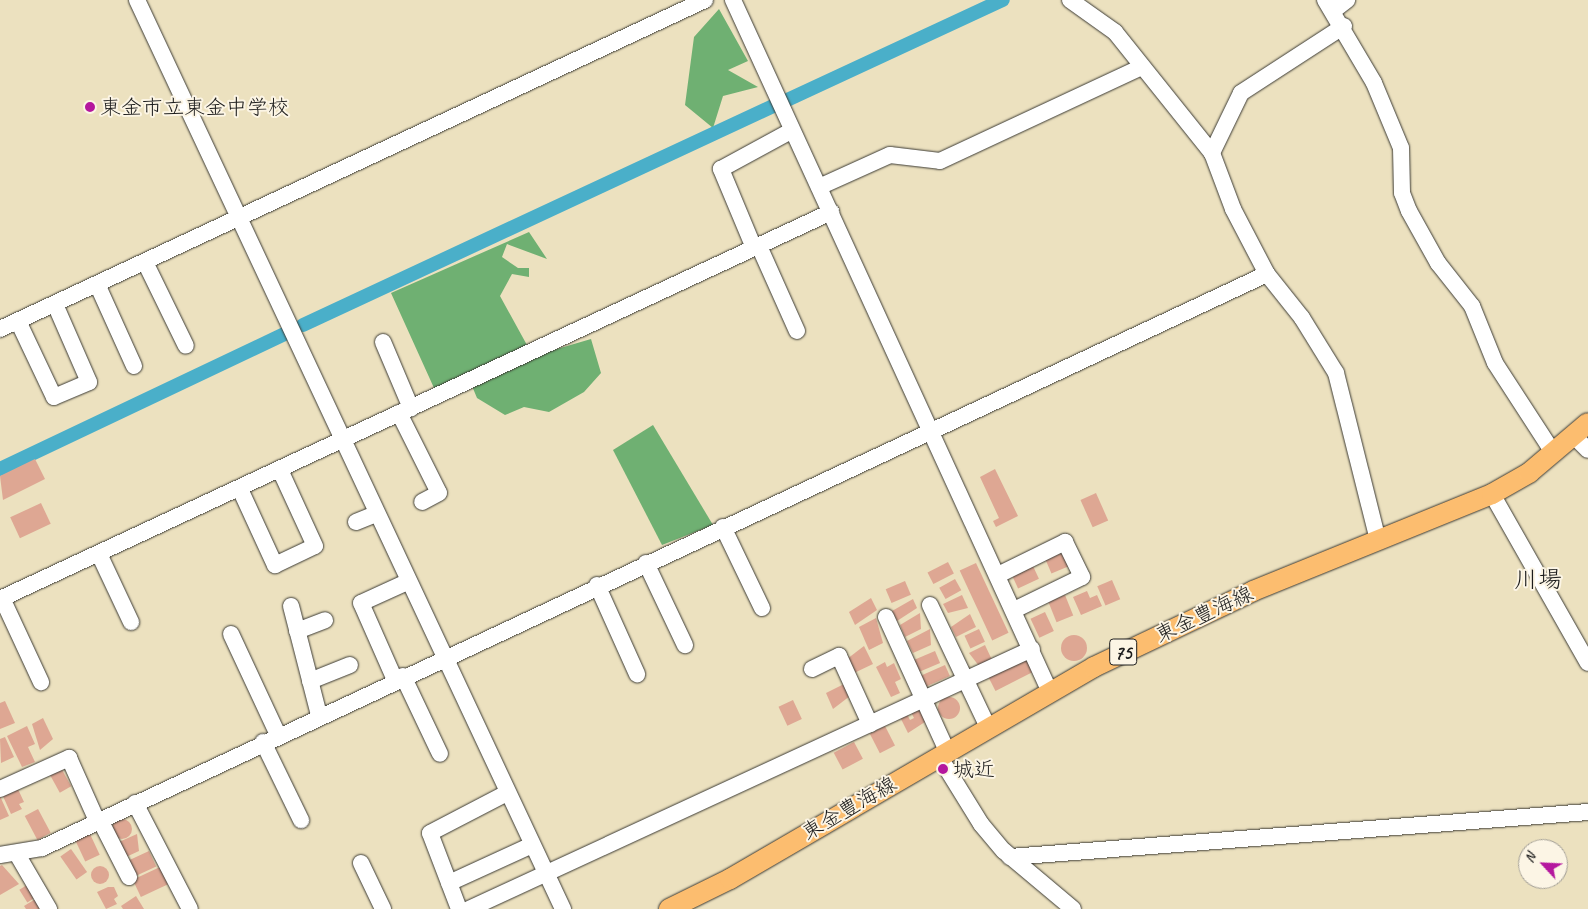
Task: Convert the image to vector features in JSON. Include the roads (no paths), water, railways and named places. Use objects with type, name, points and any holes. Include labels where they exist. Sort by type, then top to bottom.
[{"type":"main road","name":"東金豊海線","points":[[669,909],[730,879],[1049,690],[1182,623],[1492,494],[1584,437]]},
{"type":"street","points":[[137,0],[407,582],[563,909]]},
{"type":"street","points":[[0,330],[705,0]]},
{"type":"street","points":[[733,0],[791,131],[998,575],[1049,690]]},
{"type":"street","points":[[1070,0],[1115,32],[1212,152],[1233,209],[1267,274],[1302,318],[1336,373],[1378,540]]},
{"type":"street","points":[[1347,0],[1329,5],[1344,26],[1401,148],[1402,194],[1409,211],[1438,263],[1472,306],[1495,363],[1554,454]]},
{"type":"street","points":[[1212,152],[1242,93],[1344,26]]},
{"type":"street","points":[[819,188],[890,155],[940,161],[1142,67]]},
{"type":"street","points":[[791,131],[721,169],[756,247],[798,331]]},
{"type":"street","points":[[41,682],[1,599],[100,556],[341,440],[830,212]]},
{"type":"street","points":[[145,262],[186,346]]},
{"type":"street","points":[[0,855],[17,854],[42,848],[597,585],[1267,274]]},
{"type":"street","points":[[97,284],[134,366]]},
{"type":"street","points":[[18,321],[54,397],[89,382],[55,304]]},
{"type":"street","points":[[383,342],[405,410],[439,493],[422,502]]},
{"type":"street","points":[[240,490],[275,565],[315,546],[280,470]]},
{"type":"street","points":[[1492,494],[1588,663]]},
{"type":"street","points":[[356,522],[376,514]]},
{"type":"street","points":[[723,527],[762,608]]},
{"type":"street","points":[[998,575],[1065,542],[1082,577],[1014,610]]},
{"type":"street","points":[[100,556],[131,622]]},
{"type":"street","points":[[646,563],[685,645]]},
{"type":"street","points":[[407,582],[361,603],[440,754]]},
{"type":"street","points":[[597,585],[637,674]]},
{"type":"street","points":[[930,605],[988,727]]},
{"type":"street","points":[[291,606],[319,716]]},
{"type":"street","points":[[886,617],[923,699],[943,753],[981,824],[1010,857],[1073,909]]},
{"type":"street","points":[[297,631],[325,620]]},
{"type":"street","points":[[231,634],[301,820]]},
{"type":"street","points":[[469,909],[1032,649]]},
{"type":"street","points":[[812,668],[839,656],[870,724]]},
{"type":"street","points":[[310,681],[350,665]]},
{"type":"street","points":[[0,789],[69,758],[99,821],[129,877]]},
{"type":"street","points":[[459,909],[430,833],[507,794]]},
{"type":"street","points":[[135,803],[190,909]]},
{"type":"street","points":[[1010,857],[1588,812]]},
{"type":"street","points":[[449,883],[532,845]]},
{"type":"street","points":[[17,854],[48,909]]},
{"type":"street","points":[[361,863],[383,909]]},
{"type":"waterway","points":[[785,101],[1003,0]]},
{"type":"waterway","points":[[303,325],[773,106]]},
{"type":"waterway","points":[[0,469],[284,334]]},
{"type":"place","name":"東金市立東金中学校","points":[[90,107]]},
{"type":"place","name":"城近","points":[[943,769]]},
{"type":"district","name":"川場","points":[[1538,580]]}]
